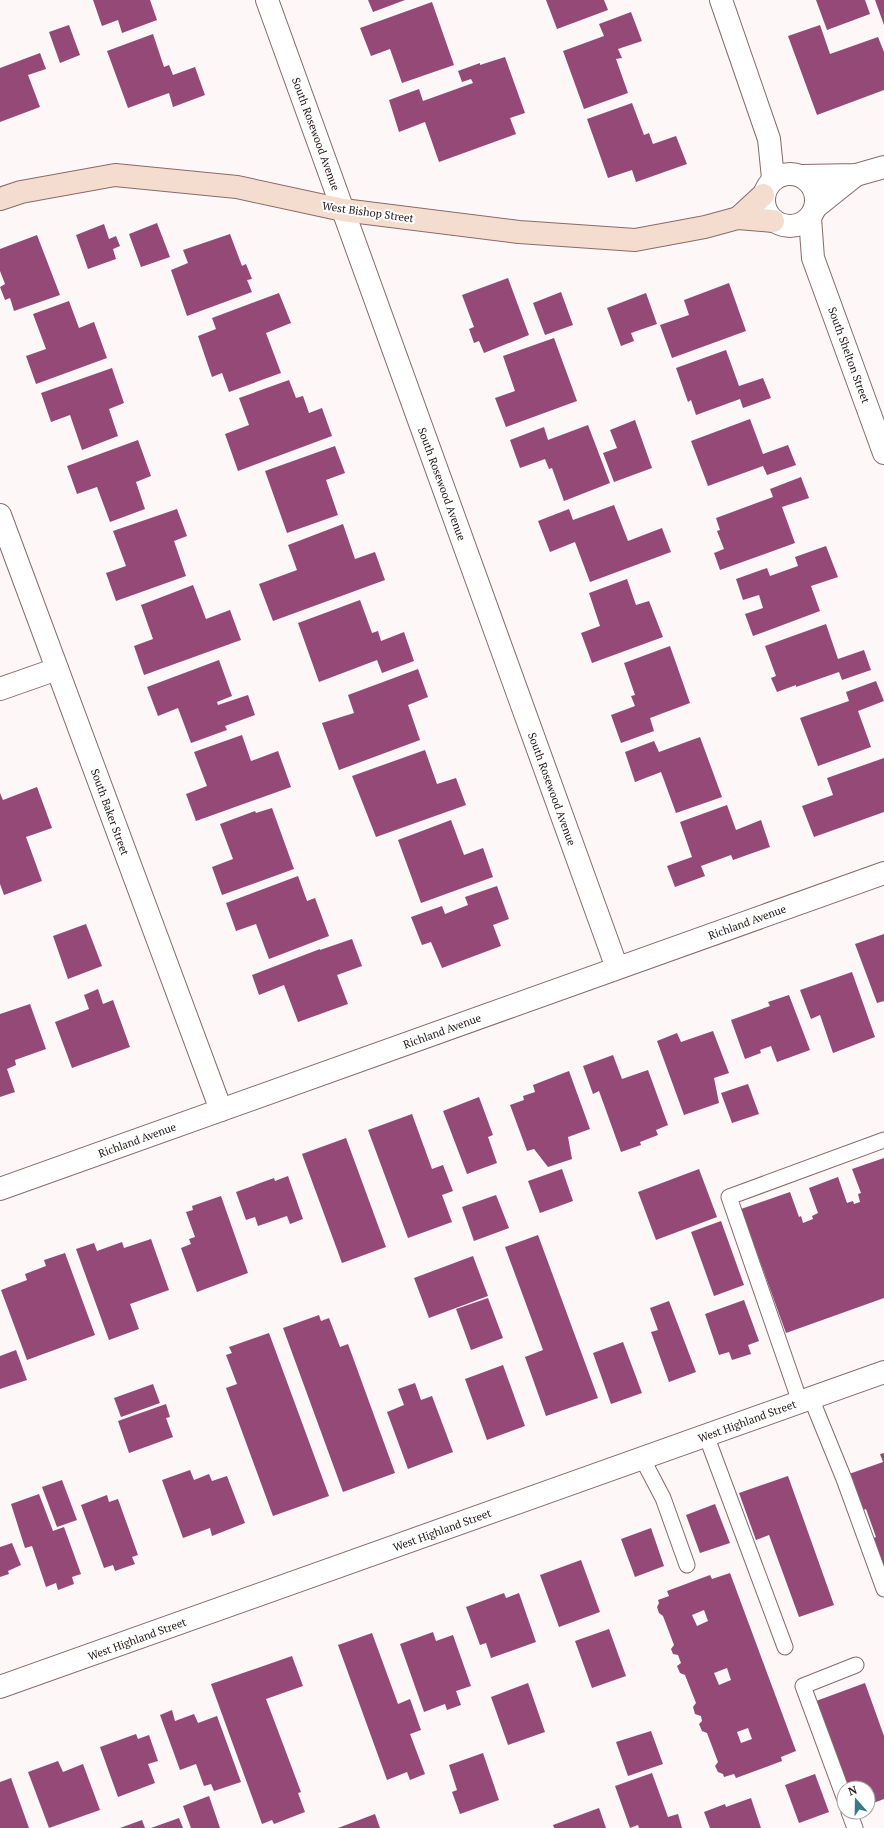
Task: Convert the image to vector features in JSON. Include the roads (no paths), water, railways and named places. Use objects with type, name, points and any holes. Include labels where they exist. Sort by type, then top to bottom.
[{"type":"street","name":"South Rosewood Avenue","points":[[267,0],[617,968]]},
{"type":"street","points":[[721,0],[783,180]]},
{"type":"street","points":[[783,180],[856,175],[884,166]]},
{"type":"street","name":"West Bishop Street","points":[[0,199],[21,192],[115,175],[237,187],[343,210],[519,232],[635,240],[705,227],[738,218],[781,224]]},
{"type":"street","points":[[783,180],[764,210],[781,224],[801,224],[856,175]]},
{"type":"street","name":"West Bishop Street","points":[[738,218],[783,180]]},
{"type":"street","points":[[783,180],[815,189],[813,212]]},
{"type":"street","name":"South Shelton Street","points":[[813,212],[813,258],[884,453]]},
{"type":"street","name":"South Shelton Street","points":[[781,224],[813,258]]},
{"type":"street","name":"South Baker Street","points":[[0,515],[221,1110]]},
{"type":"street","points":[[0,689],[57,669]]},
{"type":"street","name":"Richland Avenue","points":[[0,1189],[884,873]]},
{"type":"street","name":"West Highland Street","points":[[0,1688],[884,1372]]},
{"type":"lane","points":[[884,1140],[729,1197],[805,1400],[844,1479],[884,1589]]},
{"type":"lane","points":[[706,1435],[785,1647]]},
{"type":"lane","points":[[642,1458],[663,1498],[687,1565]]},
{"type":"lane","points":[[838,1780],[803,1686],[856,1665]]}]
